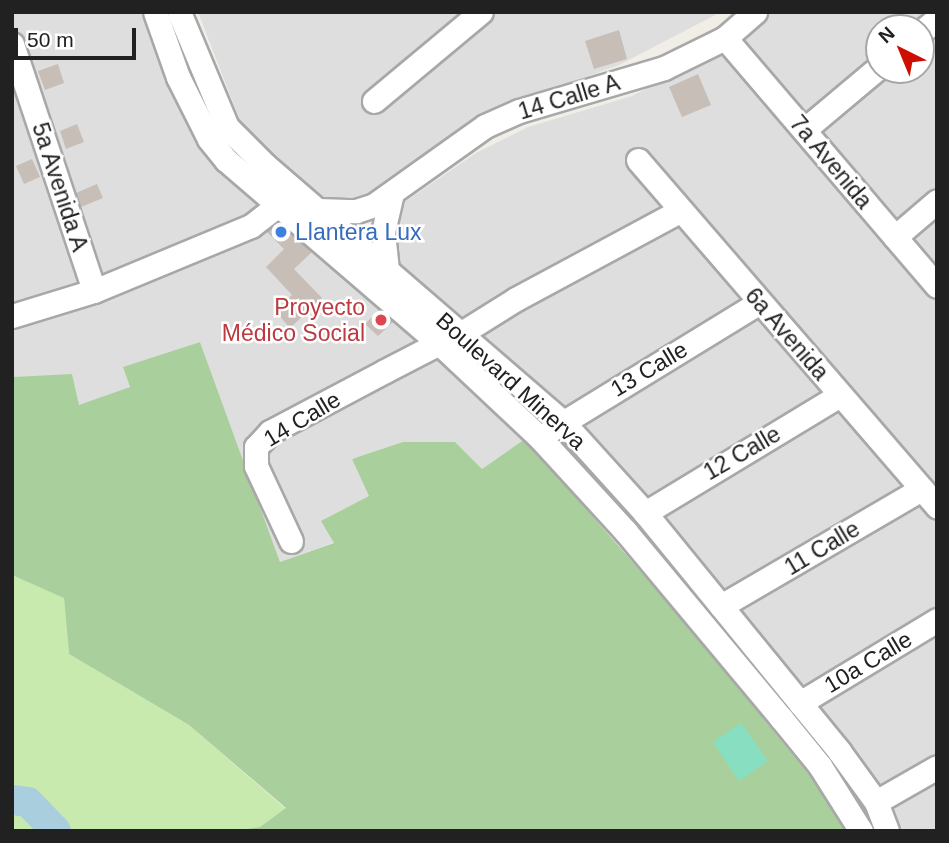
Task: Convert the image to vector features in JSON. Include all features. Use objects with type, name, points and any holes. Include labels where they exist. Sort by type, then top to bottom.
[{"type":"street","name":"Boulevard Minerva","points":[[155,12],[177,77],[209,139],[278,205],[449,339],[517,382],[562,421],[645,513],[800,703],[876,802],[887,831]]},
{"type":"street","name":"Boulevard Minerva","points":[[179,12],[227,127],[387,270],[540,438],[691,610],[820,766],[861,831]]},
{"type":"street","points":[[374,101],[448,21],[481,12]]},
{"type":"street","name":"14 Calle A","points":[[318,210],[356,211],[391,195],[485,127],[519,111],[664,68],[725,38],[755,12]]},
{"type":"street","name":"7a Avenida","points":[[725,38],[937,286]]},
{"type":"street","name":"5a Avenida A","points":[[12,44],[94,291]]},
{"type":"street","points":[[804,130],[865,79]]},
{"type":"street","name":"6a Avenida","points":[[638,160],[937,507]]},
{"type":"street","points":[[387,270],[383,232],[391,195]]},
{"type":"street","points":[[895,237],[937,201]]},
{"type":"street","points":[[12,316],[94,291],[251,226],[278,205]]},
{"type":"street","name":"14 Calle","points":[[291,541],[256,466],[256,447],[270,432],[449,339],[516,299],[681,210]]},
{"type":"street","name":"13 Calle","points":[[540,438],[562,421],[760,302]]},
{"type":"street","name":"12 Calle","points":[[645,513],[840,395]]},
{"type":"street","name":"11 Calle","points":[[720,605],[921,489]]},
{"type":"street","points":[[691,610],[720,605]]},
{"type":"street","points":[[707,630],[720,605]]},
{"type":"street","name":"10a Calle","points":[[800,703],[937,620]]},
{"type":"street","points":[[876,802],[937,767]]},
{"type":"shaded area","points":[[12,12],[151,12],[195,128],[525,439],[482,469],[352,458],[370,496],[335,542],[280,562],[200,342],[124,367],[130,387],[79,406],[72,375],[12,377]]},
{"type":"shaded area","points":[[198,12],[721,12],[619,65],[493,111],[384,186],[335,206],[309,194],[242,126]]},
{"type":"shaded area","points":[[773,12],[937,12],[937,831],[900,831],[880,791],[831,722],[570,423],[396,266],[393,221],[403,203],[476,153],[528,127],[632,96],[692,65]]},
{"type":"green space","points":[[200,342],[280,562],[334,543],[321,521],[369,496],[352,459],[403,442],[455,442],[482,469],[525,439],[684,621],[828,798],[849,831],[231,831],[260,827],[286,808],[189,725],[69,654],[64,598],[12,575],[12,377],[72,374],[79,405],[130,387],[123,367]]},
{"type":"green space","points":[[12,575],[64,597],[69,654],[189,725],[286,809],[260,827],[231,831],[12,831]]},
{"type":"green space","points":[[741,723],[768,761],[739,781],[713,742]]},
{"type":"building","points":[[619,30],[627,59],[594,69],[585,41]]},
{"type":"building","points":[[58,64],[64,83],[45,90],[38,71]]},
{"type":"building","points":[[698,74],[711,105],[682,117],[669,87]]},
{"type":"building","points":[[77,124],[84,142],[66,149],[60,131]]},
{"type":"building","points":[[32,159],[40,177],[24,184],[16,166]]},
{"type":"building","points":[[97,184],[103,198],[81,207],[76,193]]},
{"type":"building","points":[[278,223],[312,252],[294,269],[322,298],[290,328],[275,311],[292,295],[266,267],[284,249],[267,232]]},
{"type":"building","name":"Proyecto Médico Social","points":[[379,310],[393,322],[378,336],[365,324]]},
{"type":"waterway","points":[[12,800],[28,802],[56,831]]},
{"type":"place","name":"Llantera Lux","points":[[281,232]]},
{"type":"place","name":"Proyecto Médico Social","points":[[381,320]]}]
